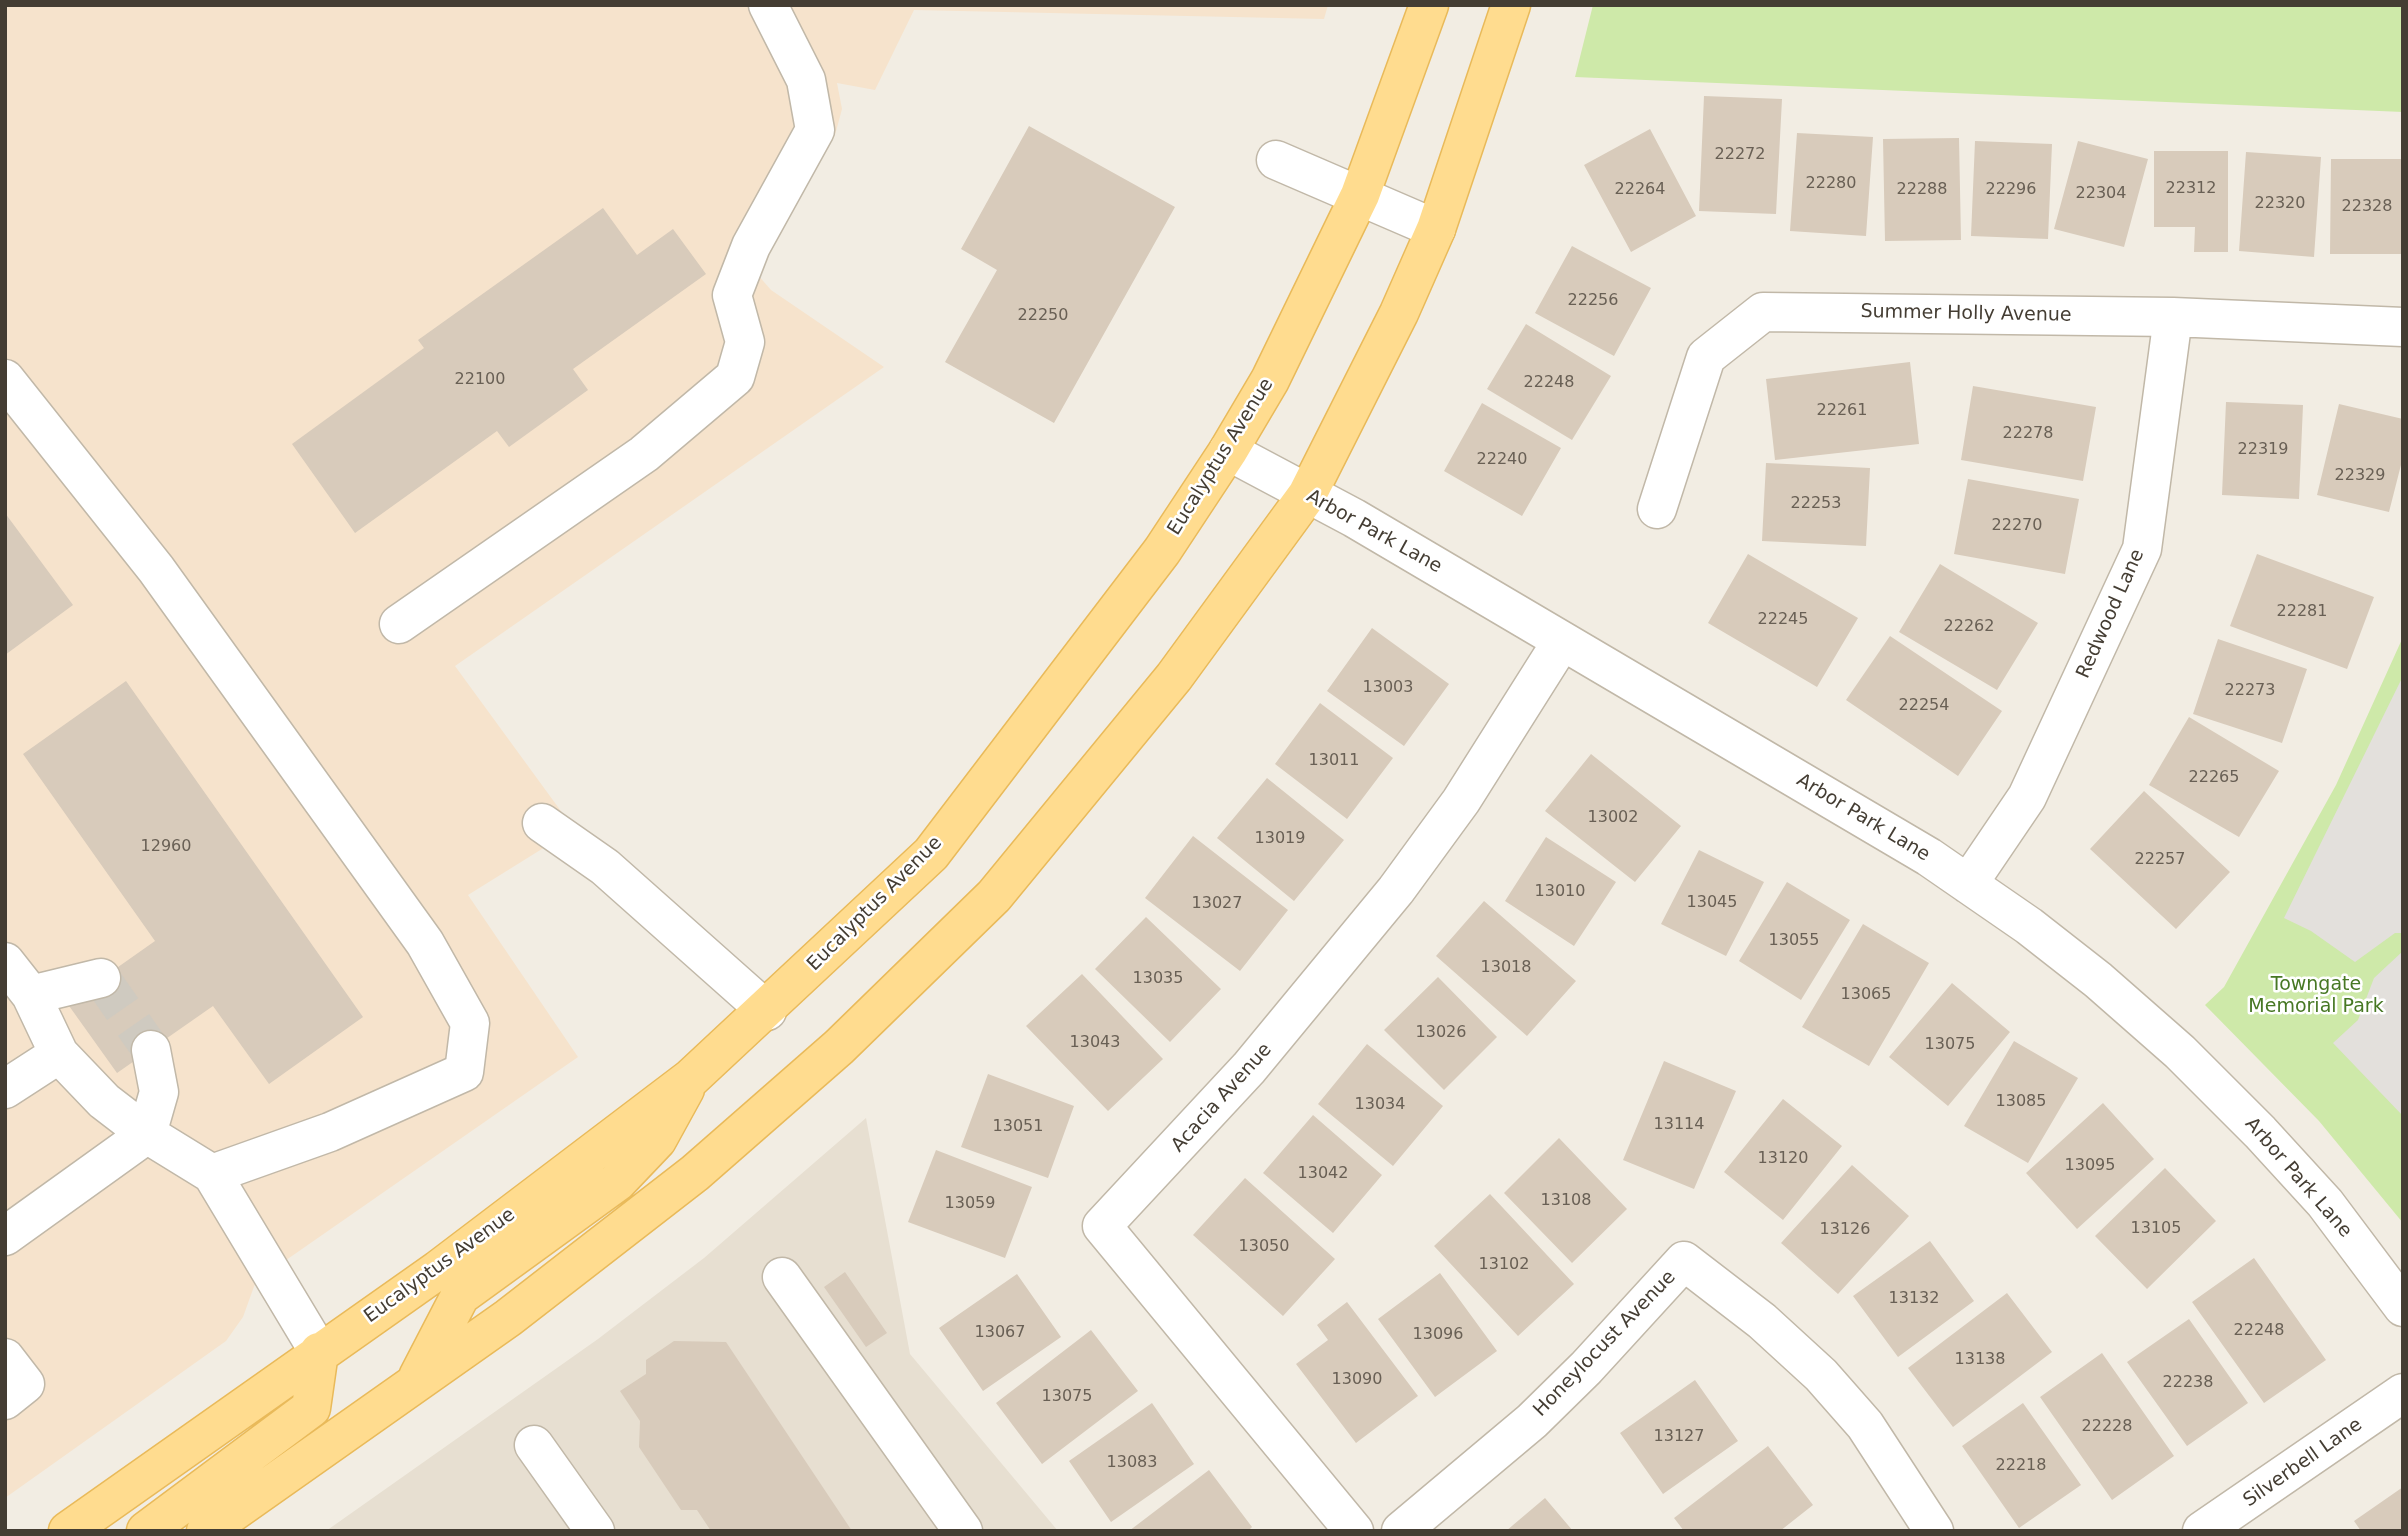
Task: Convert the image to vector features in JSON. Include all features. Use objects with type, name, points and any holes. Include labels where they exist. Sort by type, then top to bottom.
[{"type":"main road","name":"Eucalyptus Avenue","points":[[68,1531],[438,1270],[691,1078],[932,854],[1153,562],[1228,452],[1293,334],[1360,195],[1429,5]]},
{"type":"main road","points":[[206,1531],[508,1318],[758,1121],[839,1048],[984,906],[1174,677],[1307,495],[1399,313],[1436,229],[1511,5]]},
{"type":"main road","points":[[416,1382],[460,1296],[617,1182],[657,1140],[691,1078]]},
{"type":"main road","points":[[146,1531],[311,1408],[319,1352]]},
{"type":"street","points":[[399,624],[644,454],[735,377],[745,342],[732,295],[751,246],[815,130],[806,80],[768,5]]},
{"type":"street","points":[[1276,160],[1436,229]]},
{"type":"street","name":"Summer Holly Avenue","points":[[1657,509],[1706,357],[1763,312],[2174,317],[2403,327]]},
{"type":"street","name":"Redwood Lane","points":[[1968,884],[2027,797],[2142,549],[2174,317]]},
{"type":"street","points":[[5,379],[164,580],[425,943],[470,1023],[464,1072],[330,1132],[212,1174]]},
{"type":"street","name":"Arbor Park Lane","points":[[1228,452],[1354,518],[1929,856],[1968,884],[2098,980],[2180,1052],[2260,1132],[2325,1203],[2403,1307]]},
{"type":"street","name":"Acacia Avenue","points":[[1354,1531],[1102,1226],[1250,1068],[1396,890],[1461,801],[1562,641]]},
{"type":"street","points":[[542,823],[605,867],[767,1010]]},
{"type":"street","points":[[5,962],[31,995],[59,1054],[104,1101],[147,1134],[212,1174],[319,1352]]},
{"type":"street","points":[[31,995],[101,978]]},
{"type":"street","points":[[5,1236],[147,1134],[159,1093],[151,1050]]},
{"type":"street","points":[[5,1089],[59,1054]]},
{"type":"street","name":"Honeylocust Avenue","points":[[1401,1531],[1532,1421],[1586,1368],[1684,1261],[1762,1321],[1821,1375],[1864,1425],[1934,1531]]},
{"type":"street","points":[[782,1277],[963,1531]]},
{"type":"street","points":[[5,1358],[25,1384],[5,1400]]},
{"type":"street","name":"Silverbell Lane","points":[[2202,1531],[2403,1393]]},
{"type":"street","points":[[534,1445],[595,1531]]},
{"type":"shaded area","points":[[5,5],[1328,5],[1324,19],[914,10],[875,90],[837,83],[842,109],[835,135],[757,274],[771,290],[884,367],[455,666],[574,829],[468,895],[578,1057],[256,1281],[243,1317],[226,1341],[5,1498]]},
{"type":"shaded area","points":[[2403,676],[2403,933],[2395,933],[2355,962],[2311,931],[2284,918]]},
{"type":"shaded area","points":[[2403,951],[2403,1116],[2333,1043],[2358,1020],[2374,978]]},
{"type":"shaded area","points":[[866,1118],[910,1354],[1058,1531],[326,1531],[598,1339],[704,1258]]},
{"type":"green space","points":[[1593,5],[2403,5],[2403,112],[1575,77]]},
{"type":"green space","name":"Towngate Memorial Park","points":[[2403,637],[2403,1223],[2319,1121],[2205,1005],[2224,987],[2336,785]]},
{"type":"building","points":[[1704,96],[1782,99],[1776,214],[1699,211]]},
{"type":"building","points":[[1029,126],[1175,207],[1054,423],[945,362],[997,270],[961,249]]},
{"type":"building","points":[[1650,129],[1696,216],[1631,252],[1584,165]]},
{"type":"building","points":[[1797,133],[1873,137],[1866,236],[1790,231]]},
{"type":"building","points":[[1959,138],[1961,240],[1885,241],[1883,139]]},
{"type":"building","points":[[1975,141],[2052,144],[2048,239],[1971,236]]},
{"type":"building","points":[[2078,141],[2148,159],[2124,247],[2054,229]]},
{"type":"building","points":[[2154,151],[2228,151],[2228,252],[2194,252],[2195,227],[2154,227]]},
{"type":"building","points":[[2246,152],[2321,157],[2314,257],[2239,251]]},
{"type":"building","points":[[2331,159],[2403,159],[2403,254],[2330,254]]},
{"type":"building","points":[[603,208],[637,255],[673,229],[706,274],[573,369],[588,390],[509,447],[497,431],[355,533],[292,444],[424,348],[418,340]]},
{"type":"building","points":[[1572,246],[1651,288],[1614,356],[1535,313]]},
{"type":"building","points":[[1526,324],[1611,376],[1572,440],[1487,389]]},
{"type":"building","points":[[1910,362],[1919,444],[1775,460],[1766,379]]},
{"type":"building","points":[[1973,386],[2096,407],[2083,481],[1961,460]]},
{"type":"building","points":[[2226,402],[2303,405],[2299,499],[2222,495]]},
{"type":"building","points":[[1482,403],[1561,448],[1522,516],[1444,471]]},
{"type":"building","points":[[2339,404],[2403,419],[2403,457],[2389,512],[2317,495]]},
{"type":"building","points":[[1766,463],[1870,468],[1866,546],[1762,541]]},
{"type":"building","points":[[1968,479],[2079,499],[2065,574],[1954,554]]},
{"type":"building","points":[[5,513],[73,605],[5,655]]},
{"type":"building","points":[[1748,554],[1858,618],[1817,687],[1708,623]]},
{"type":"building","points":[[2257,554],[2374,597],[2347,669],[2230,626]]},
{"type":"building","points":[[1940,564],[2038,623],[1997,690],[1899,632]]},
{"type":"building","points":[[1372,628],[1449,684],[1404,746],[1327,691]]},
{"type":"building","points":[[1890,636],[2002,711],[1958,776],[1846,700]]},
{"type":"building","points":[[2218,639],[2307,669],[2282,743],[2193,714]]},
{"type":"building","points":[[126,681],[363,1017],[269,1084],[213,1006],[117,1073],[67,1003],[155,941],[23,754]]},
{"type":"building","points":[[1320,703],[1393,758],[1347,819],[1275,764]]},
{"type":"building","points":[[2189,717],[2279,771],[2239,837],[2149,785]]},
{"type":"building","points":[[1591,754],[1681,826],[1635,882],[1545,811]]},
{"type":"building","points":[[1267,778],[1344,840],[1294,901],[1217,838]]},
{"type":"building","points":[[2144,791],[2230,872],[2176,929],[2090,849]]},
{"type":"building","points":[[1193,836],[1288,910],[1240,971],[1145,898]]},
{"type":"building","points":[[1546,837],[1616,882],[1574,946],[1505,901]]},
{"type":"building","points":[[1699,850],[1764,882],[1726,956],[1661,924]]},
{"type":"building","points":[[1787,882],[1850,920],[1801,1000],[1739,961]]},
{"type":"building","points":[[1484,901],[1576,981],[1527,1036],[1436,956]]},
{"type":"building","points":[[1146,917],[1221,989],[1170,1042],[1095,969]]},
{"type":"building","points":[[1863,924],[1929,963],[1869,1066],[1802,1027]]},
{"type":"building","points":[[1082,974],[1163,1059],[1108,1111],[1026,1026]]},
{"type":"building","points":[[1438,977],[1497,1037],[1444,1090],[1384,1030]]},
{"type":"building","points":[[1952,983],[2010,1032],[1948,1106],[1889,1057]]},
{"type":"building","points":[[2014,1041],[2078,1078],[2028,1163],[1964,1126]]},
{"type":"building","points":[[1367,1044],[1443,1106],[1393,1166],[1318,1104]]},
{"type":"building","points":[[1664,1061],[1736,1091],[1694,1189],[1623,1160]]},
{"type":"building","points":[[988,1074],[1074,1106],[1048,1178],[961,1147]]},
{"type":"building","points":[[1783,1099],[1842,1146],[1783,1220],[1724,1172]]},
{"type":"building","points":[[2103,1103],[2154,1159],[2077,1229],[2026,1173]]},
{"type":"building","points":[[1313,1115],[1382,1175],[1333,1233],[1263,1173]]},
{"type":"building","points":[[1559,1138],[1627,1209],[1572,1263],[1504,1193]]},
{"type":"building","points":[[936,1150],[1032,1187],[1005,1258],[908,1222]]},
{"type":"building","points":[[1852,1165],[1909,1216],[1838,1294],[1781,1243]]},
{"type":"building","points":[[2165,1168],[2216,1221],[2147,1289],[2095,1236]]},
{"type":"building","points":[[1245,1178],[1335,1259],[1283,1316],[1193,1235]]},
{"type":"building","points":[[1490,1194],[1574,1284],[1518,1336],[1434,1246]]},
{"type":"building","points":[[1930,1241],[1974,1301],[1898,1357],[1853,1296]]},
{"type":"building","points":[[2254,1258],[2326,1360],[2264,1403],[2192,1302]]},
{"type":"building","points":[[845,1272],[887,1333],[866,1347],[824,1287]]},
{"type":"building","points":[[1440,1273],[1497,1351],[1435,1397],[1378,1319]]},
{"type":"building","points":[[1017,1274],[1061,1337],[983,1391],[939,1328]]},
{"type":"building","points":[[2007,1293],[2052,1352],[1953,1427],[1908,1368]]},
{"type":"building","points":[[1347,1302],[1418,1396],[1356,1443],[1296,1364],[1328,1340],[1317,1325]]},
{"type":"building","points":[[2189,1319],[2248,1403],[2187,1446],[2127,1362]]},
{"type":"building","points":[[1091,1330],[1138,1391],[1042,1464],[996,1403]]},
{"type":"building","points":[[674,1341],[726,1342],[852,1531],[711,1531],[697,1510],[681,1510],[639,1447],[640,1421],[620,1391],[646,1374],[646,1360]]},
{"type":"building","points":[[2102,1353],[2174,1456],[2112,1500],[2040,1397]]},
{"type":"building","points":[[1695,1380],[1738,1441],[1663,1494],[1620,1433]]},
{"type":"building","points":[[1152,1403],[1194,1464],[1111,1522],[1069,1461]]},
{"type":"building","points":[[2023,1403],[2081,1485],[2019,1528],[1962,1446]]},
{"type":"building","points":[[1768,1446],[1813,1505],[1780,1531],[1684,1531],[1674,1518]]},
{"type":"building","points":[[1209,1470],[1252,1527],[1248,1531],[1129,1531]]},
{"type":"building","points":[[2403,1487],[2403,1531],[2361,1531],[2354,1521]]},
{"type":"building","points":[[1545,1498],[1573,1531],[1506,1531]]},
{"type":"tunnel","points":[[101,978],[151,1050]]}]
